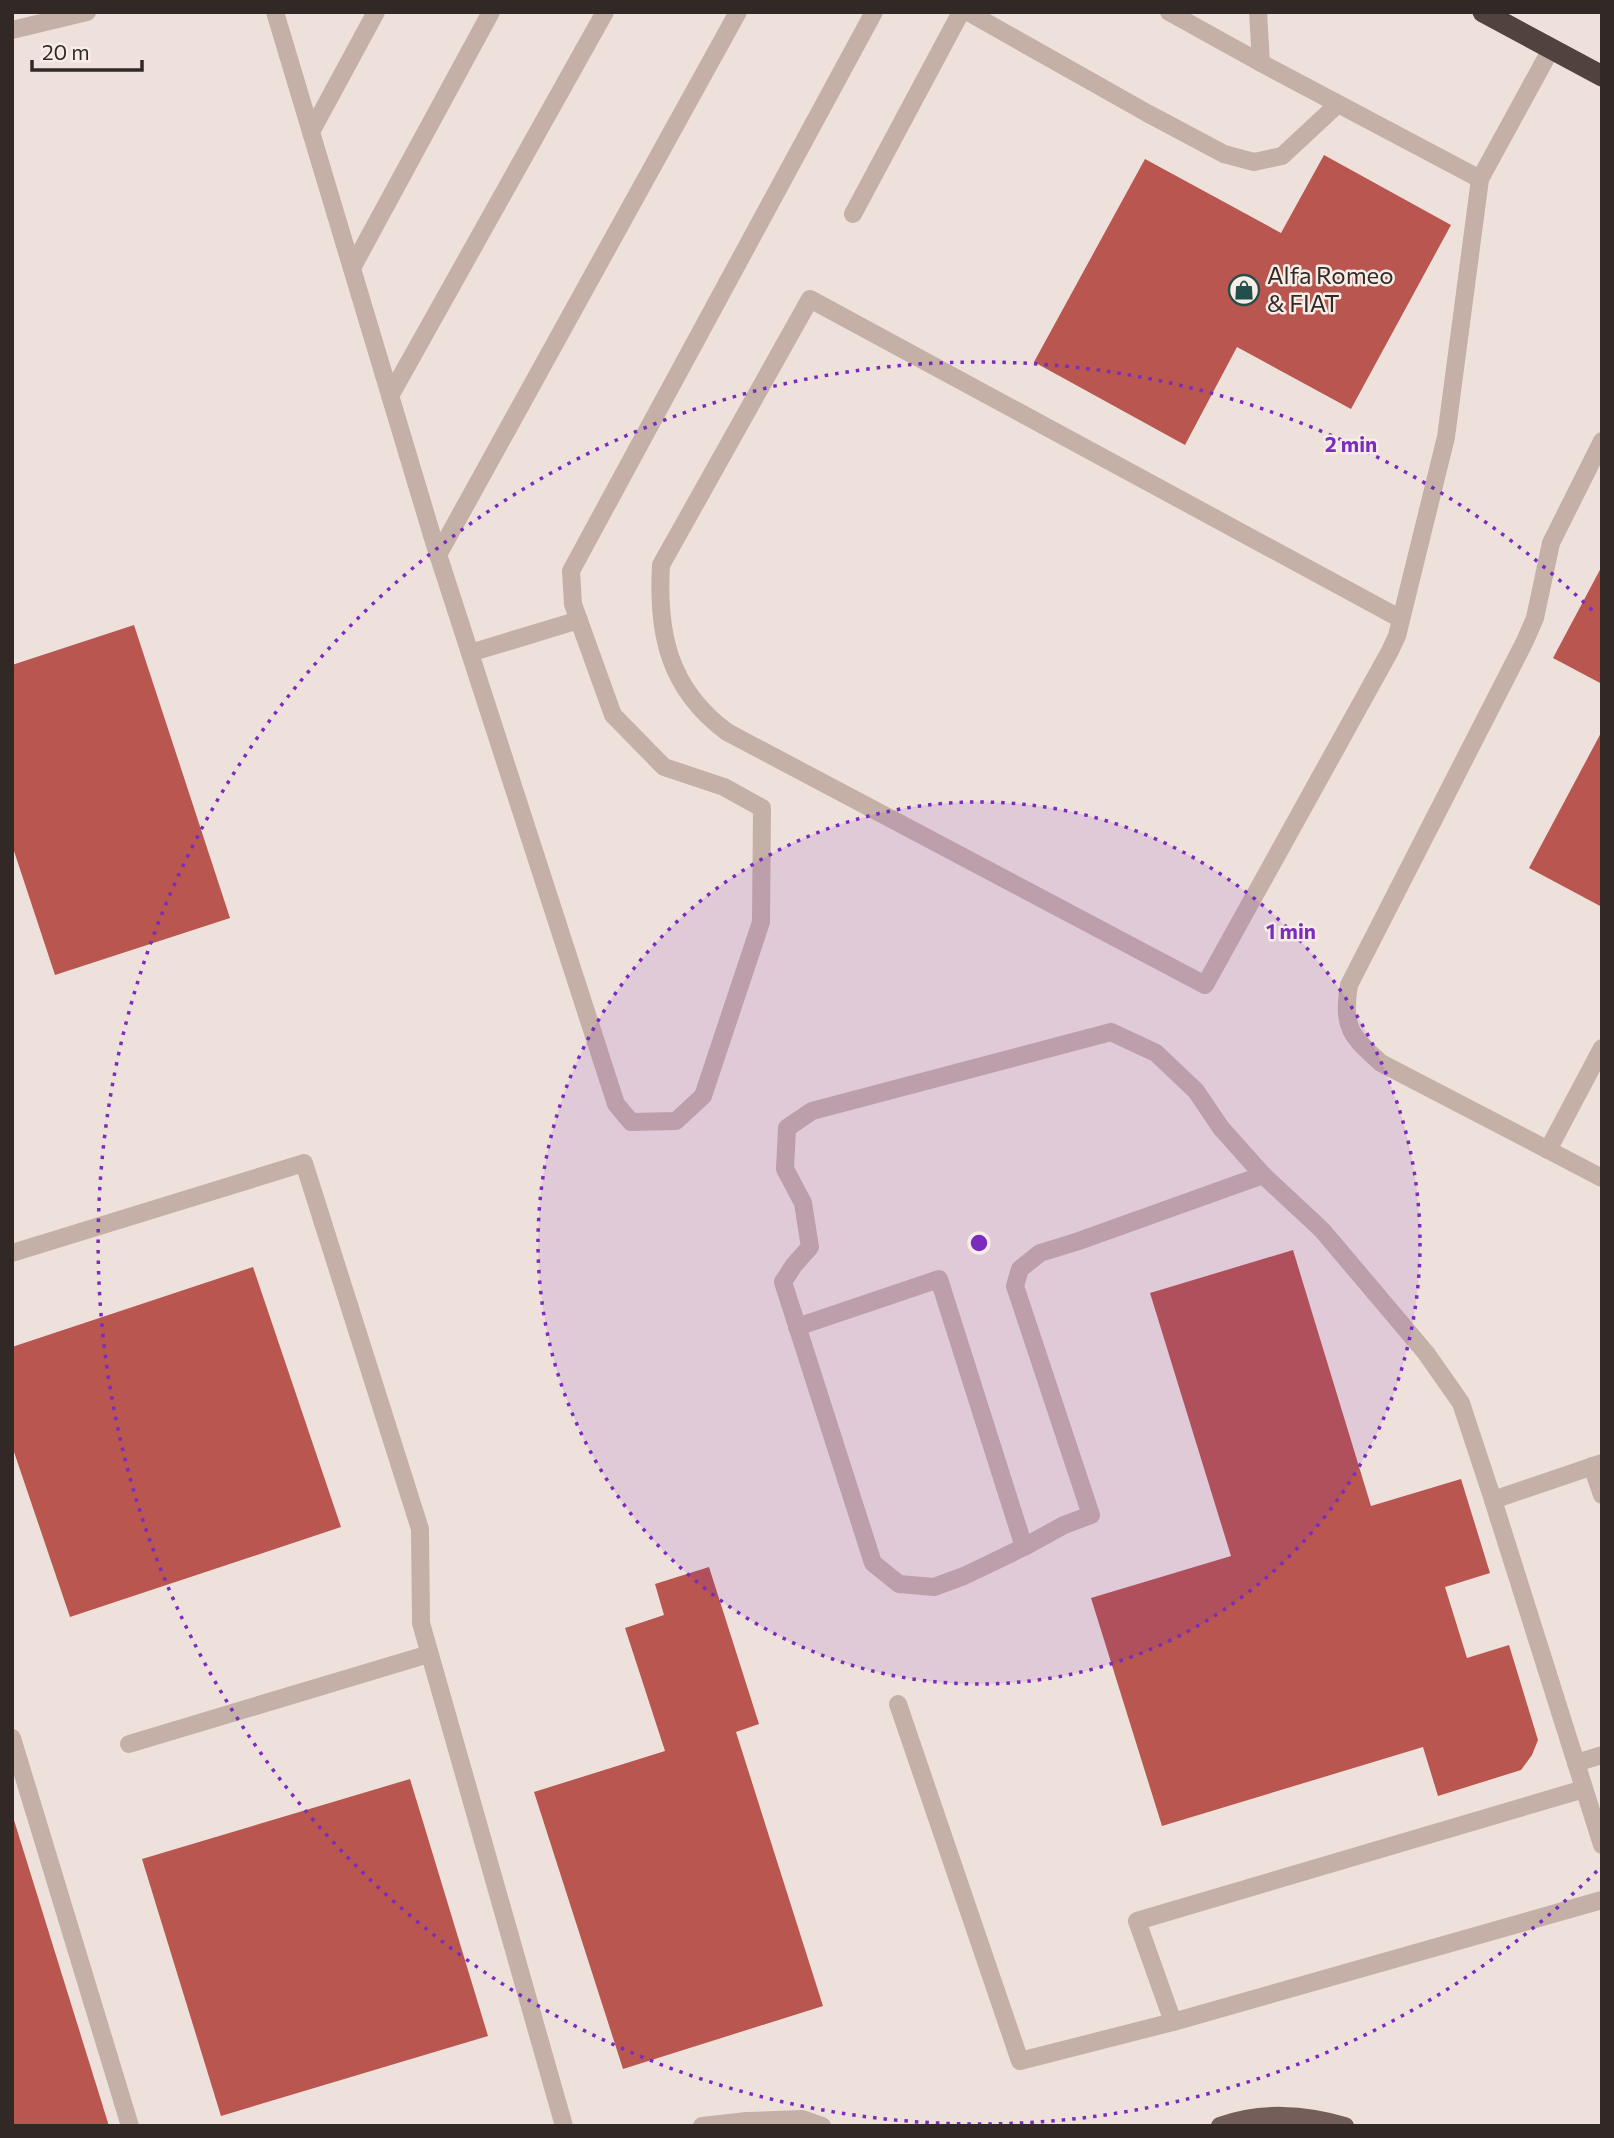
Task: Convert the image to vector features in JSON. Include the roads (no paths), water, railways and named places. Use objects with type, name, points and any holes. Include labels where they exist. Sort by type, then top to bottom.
[{"type":"highway","points":[[1483,12],[1602,76]]},
{"type":"main road","points":[[1220,2126],[1258,2117],[1289,2116],[1324,2120],[1345,2126]]},
{"type":"lane","points":[[12,30],[87,12]]},
{"type":"lane","points":[[275,12],[438,555],[616,1104],[631,1122],[676,1121],[703,1096],[761,922],[762,808],[724,787],[664,767],[613,715],[573,604],[571,570],[874,12]]},
{"type":"lane","points":[[311,132],[376,12]]},
{"type":"lane","points":[[352,268],[491,12]]},
{"type":"lane","points":[[390,396],[605,12]]},
{"type":"lane","points":[[438,555],[738,12]]},
{"type":"lane","points":[[853,214],[961,12]]},
{"type":"lane","points":[[968,12],[1224,154],[1254,162],[1282,156],[1338,104]]},
{"type":"lane","points":[[1169,12],[1480,180]]},
{"type":"lane","points":[[1258,12],[1261,63]]},
{"type":"lane","points":[[1401,619],[810,299],[661,565],[659,601],[668,656],[688,693],[711,720],[727,732],[1205,985],[1397,636],[1446,437],[1480,180],[1551,49]]},
{"type":"lane","points":[[1602,441],[1551,543],[1535,618],[1525,641],[1349,985],[1346,1003],[1354,1039],[1381,1063],[1602,1178]]},
{"type":"lane","points":[[470,653],[579,620]]},
{"type":"lane","points":[[1263,1175],[1040,1253],[1020,1269],[1015,1286],[1091,1515],[1064,1525],[964,1576],[934,1587],[899,1584],[873,1563],[783,1282],[810,1247],[803,1203],[785,1169],[787,1128],[812,1111],[1111,1032],[1156,1053],[1196,1091],[1221,1128],[1263,1175],[1322,1230],[1433,1363],[1461,1403],[1602,1845]]},
{"type":"lane","points":[[1548,1150],[1602,1048]]},
{"type":"lane","points":[[12,1252],[304,1163],[420,1529],[421,1623],[564,2126]]},
{"type":"lane","points":[[797,1327],[939,1279],[1024,1547]]},
{"type":"lane","points":[[1493,1500],[1597,1464],[1602,1495]]},
{"type":"lane","points":[[129,1744],[429,1654]]},
{"type":"lane","points":[[898,1704],[1020,2061],[1173,2022],[1602,1900]]},
{"type":"lane","points":[[12,1738],[130,2126]]},
{"type":"lane","points":[[1576,1763],[1602,1755]]},
{"type":"lane","points":[[1173,2022],[1138,1921],[1584,1789]]},
{"type":"lane","points":[[702,2126],[802,2119],[822,2126]]},
{"type":"place","name":"Alfa Romeo & FIAT","points":[[1244,290]]}]
